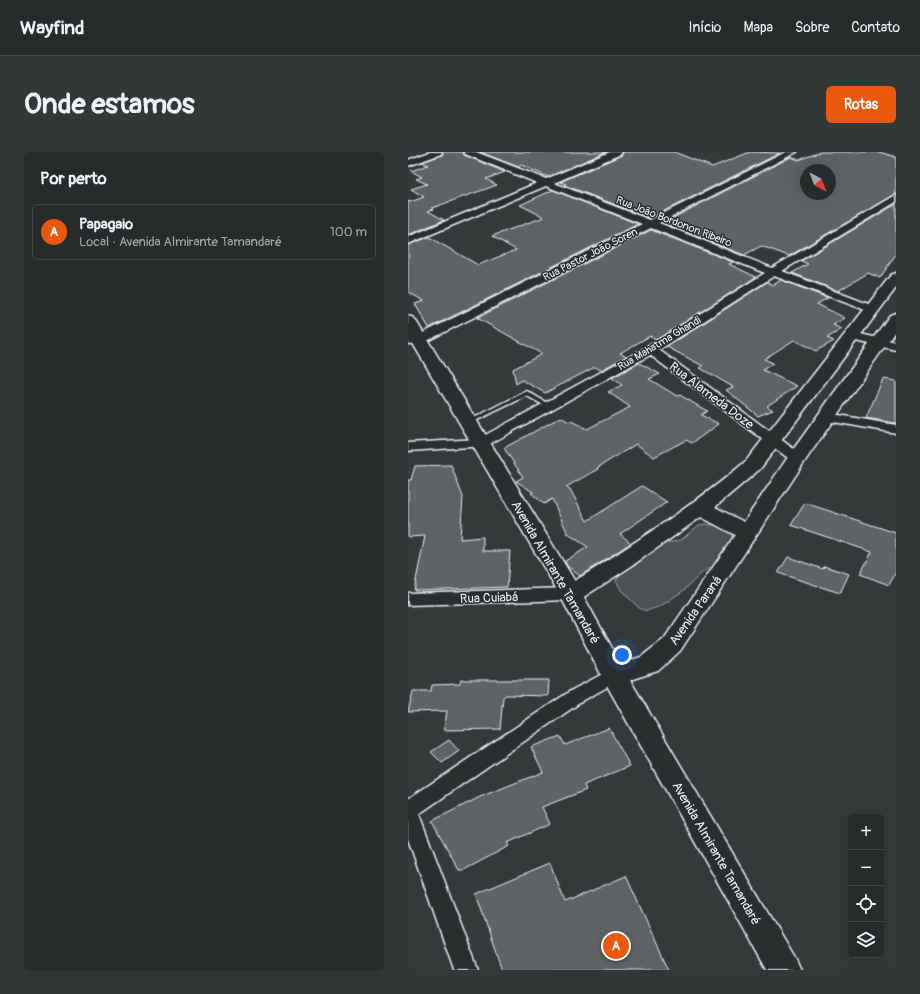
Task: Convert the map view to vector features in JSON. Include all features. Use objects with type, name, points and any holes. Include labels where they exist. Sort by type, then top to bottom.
[{"type":"main road","points":[[570,594],[616,567],[701,508],[742,476],[773,441],[896,278]]},
{"type":"main road","name":"Avenida Paraná","points":[[614,675],[649,664],[672,645],[797,458],[827,418],[888,344],[896,318]]},
{"type":"main road","name":"Avenida Almirante Tamandaré","points":[[412,334],[469,422],[570,594],[614,675],[784,970]]},
{"type":"main road","points":[[701,508],[748,533]]},
{"type":"street","points":[[408,163],[438,152]]},
{"type":"street","name":"Rua João Bordonon Ribeiro","points":[[468,152],[773,272],[872,309]]},
{"type":"street","points":[[408,241],[618,152]]},
{"type":"street","name":"Rua Pastor João Soren","points":[[412,334],[650,224],[793,152]]},
{"type":"street","name":"Rua Mahatma Ghandi","points":[[408,447],[481,443],[651,350],[773,272],[896,198]]},
{"type":"street","points":[[851,336],[888,344]]},
{"type":"street","name":"Rua Alameda Doze","points":[[651,350],[797,458]]},
{"type":"street","points":[[827,418],[896,429]]},
{"type":"street","name":"Rua Cuiabá","points":[[408,599],[570,594]]},
{"type":"street","name":"Avenida Paraná","points":[[408,810],[578,695],[614,675]]},
{"type":"street","points":[[408,810],[466,970]]},
{"type":"lane","points":[[469,422],[527,393],[549,406]]},
{"type":"shaded area","points":[[705,524],[719,526],[731,531],[733,541],[718,564],[703,572],[684,590],[661,606],[646,611],[639,608],[621,590],[616,580],[619,575],[661,544],[681,540],[699,525]]},
{"type":"building","points":[[443,152],[463,152],[464,155],[505,172],[486,179],[497,185],[432,208],[434,209],[428,211],[444,220],[408,235],[408,201],[410,202],[424,197],[411,189],[427,184],[416,179],[422,177],[411,171],[428,165],[422,162],[442,155]]},
{"type":"building","points":[[480,152],[606,152],[548,177],[521,165],[518,167]]},
{"type":"building","points":[[623,152],[674,152],[712,167],[750,152],[780,153],[650,218],[564,185],[566,184],[560,182],[622,155]]},
{"type":"building","points":[[820,152],[879,152],[896,157],[896,194],[789,256],[761,246],[744,255],[663,223],[791,157],[799,160]]},
{"type":"building","points":[[553,190],[638,224],[429,328],[415,304],[424,301],[408,292],[408,245],[429,237],[478,265],[516,250],[492,236],[544,217],[520,205]]},
{"type":"building","points":[[896,204],[896,254],[880,278],[868,273],[838,291],[792,273],[808,264],[801,261]]},
{"type":"building","points":[[651,230],[733,262],[729,264],[756,277],[656,340],[650,336],[620,353],[627,356],[601,370],[595,367],[545,393],[522,380],[516,384],[513,369],[542,354],[477,318]]},
{"type":"building","points":[[781,280],[828,298],[817,304],[845,318],[833,325],[842,329],[827,338],[834,341],[816,351],[794,340],[764,359],[773,363],[763,370],[797,386],[767,406],[773,410],[758,416],[726,390],[733,387],[700,368],[703,366],[667,347],[767,282],[773,285]]},
{"type":"building","points":[[639,363],[660,374],[649,379],[677,396],[680,395],[707,411],[701,415],[719,424],[692,443],[686,440],[654,457],[636,444],[597,468],[598,469],[566,487],[570,489],[587,521],[642,486],[667,502],[620,534],[631,543],[580,576],[567,566],[565,561],[588,547],[568,534],[552,499],[544,504],[531,493],[533,492],[516,481],[523,477],[504,448],[561,417],[587,429],[630,407],[608,392],[622,385],[612,378]]},
{"type":"building","points":[[883,379],[896,381],[896,423],[866,418]]},
{"type":"building","points":[[451,465],[463,497],[460,539],[483,537],[483,551],[510,551],[507,587],[414,590],[425,536],[408,537],[408,480],[411,480],[415,466]]},
{"type":"building","points":[[805,503],[896,533],[896,572],[889,585],[860,574],[872,552],[791,525]]},
{"type":"building","points":[[788,557],[823,569],[824,566],[849,574],[840,593],[778,573]]},
{"type":"building","points":[[461,680],[549,680],[548,696],[506,695],[503,697],[500,729],[444,730],[447,711],[408,712],[413,691],[431,691],[432,685],[460,684]]},
{"type":"building","points":[[609,728],[630,766],[584,785],[586,790],[542,807],[550,824],[507,843],[509,846],[464,870],[459,870],[432,821],[480,797],[543,772],[531,747],[560,736],[565,745]]},
{"type":"building","points":[[449,740],[459,751],[442,763],[431,752]]},
{"type":"building","points":[[550,863],[565,902],[626,876],[669,970],[502,970],[476,894]]},
{"type":"place","name":"Papagaio","points":[[616,946]]}]
